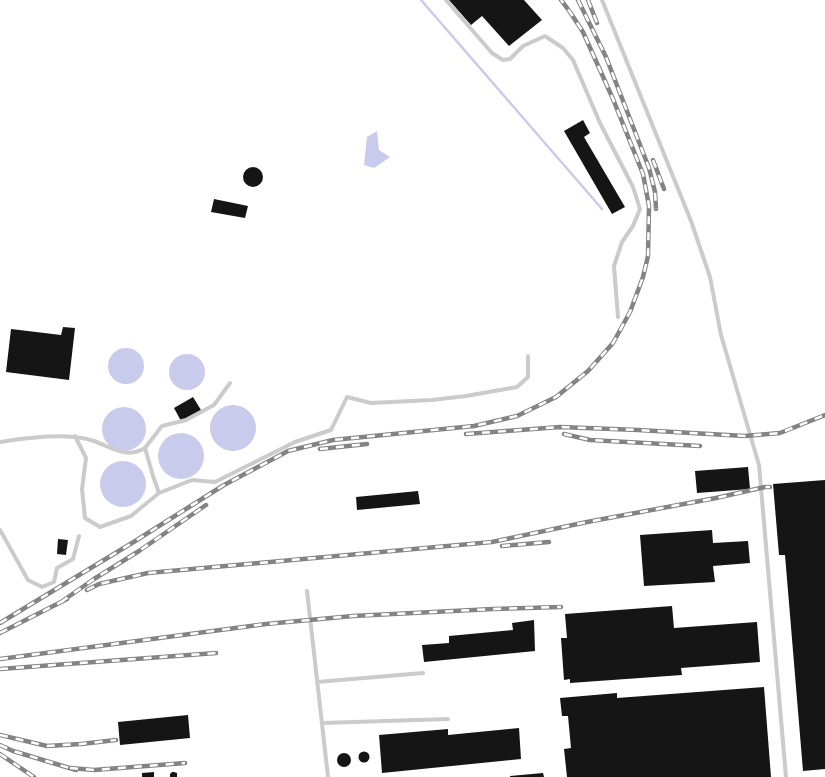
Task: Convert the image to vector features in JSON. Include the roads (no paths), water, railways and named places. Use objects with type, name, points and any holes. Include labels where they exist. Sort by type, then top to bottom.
[{"type":"lane","points":[[446,0],[492,53],[503,60],[510,59],[523,46],[545,36],[563,48],[573,60],[600,122],[633,187],[640,209],[633,226],[622,242],[614,266],[618,318]]},
{"type":"lane","points":[[602,0],[691,221],[710,277],[721,335],[759,465],[786,777]]},
{"type":"lane","points":[[75,436],[86,458],[82,489],[85,518],[100,527],[131,516],[160,493],[192,480],[215,482],[295,442],[331,430],[347,397],[371,403],[380,403],[432,400],[516,388],[528,377],[528,356]]},
{"type":"lane","points":[[0,442],[24,438],[75,436],[123,453],[137,452],[145,448],[162,426],[186,420],[214,405],[230,383]]},
{"type":"lane","points":[[145,448],[160,493]]},
{"type":"lane","points":[[0,530],[28,580],[42,587],[54,582],[57,568],[73,559],[79,536]]},
{"type":"lane","points":[[307,591],[328,777]]},
{"type":"lane","points":[[317,682],[423,673]]},
{"type":"lane","points":[[323,722],[448,719]]},
{"type":"water","points":[[377,131],[379,150],[390,157],[374,168],[364,165],[367,137]]},
{"type":"water","points":[[126,348],[133,349],[139,353],[143,359],[143,373],[139,379],[133,383],[126,384],[119,383],[113,379],[109,373],[108,366],[109,359],[113,353],[119,349]]},
{"type":"water","points":[[187,354],[194,355],[200,359],[204,365],[204,379],[200,385],[194,389],[187,390],[180,389],[174,385],[170,379],[169,372],[170,365],[174,359],[180,355]]},
{"type":"water","points":[[233,405],[246,409],[252,415],[256,428],[252,441],[246,447],[233,451],[220,447],[214,441],[210,428],[214,415],[220,409]]},
{"type":"water","points":[[128,407],[140,413],[145,420],[145,438],[140,445],[133,450],[120,451],[112,448],[105,441],[102,425],[105,417],[112,410]]},
{"type":"water","points":[[181,433],[194,437],[200,443],[204,456],[200,469],[194,475],[181,479],[168,475],[162,469],[158,456],[162,443],[168,437]]},
{"type":"water","points":[[123,461],[136,465],[142,471],[146,484],[142,497],[136,503],[123,507],[110,503],[104,497],[100,484],[104,471],[110,465]]},
{"type":"waterway","points":[[421,0],[602,209]]},
{"type":"railway","points":[[0,623],[224,485],[288,451],[333,440],[474,426],[517,416],[556,397],[588,371],[613,343],[630,312],[643,277],[648,256],[649,206],[643,174],[613,99],[583,32],[561,0]]},
{"type":"railway","points":[[578,0],[606,57],[649,168],[655,192],[656,209]]},
{"type":"railway","points":[[588,0],[597,23]]},
{"type":"railway","points":[[653,160],[664,189]]},
{"type":"railway","points":[[466,434],[560,427],[745,436],[780,433],[825,415]]},
{"type":"railway","points":[[564,434],[590,440],[700,446]]},
{"type":"railway","points":[[320,449],[367,444]]},
{"type":"railway","points":[[87,590],[99,584],[148,573],[492,542],[770,487]]},
{"type":"railway","points":[[61,602],[206,505]]},
{"type":"railway","points":[[502,546],[549,542]]},
{"type":"railway","points":[[0,633],[67,599]]},
{"type":"railway","points":[[0,659],[266,624],[353,616],[561,607]]},
{"type":"railway","points":[[0,669],[216,653]]},
{"type":"railway","points":[[0,735],[47,746],[116,740]]},
{"type":"railway","points":[[0,745],[13,751],[76,770]]},
{"type":"railway","points":[[0,754],[34,777]]},
{"type":"railway","points":[[70,768],[94,770],[185,763]]}]
